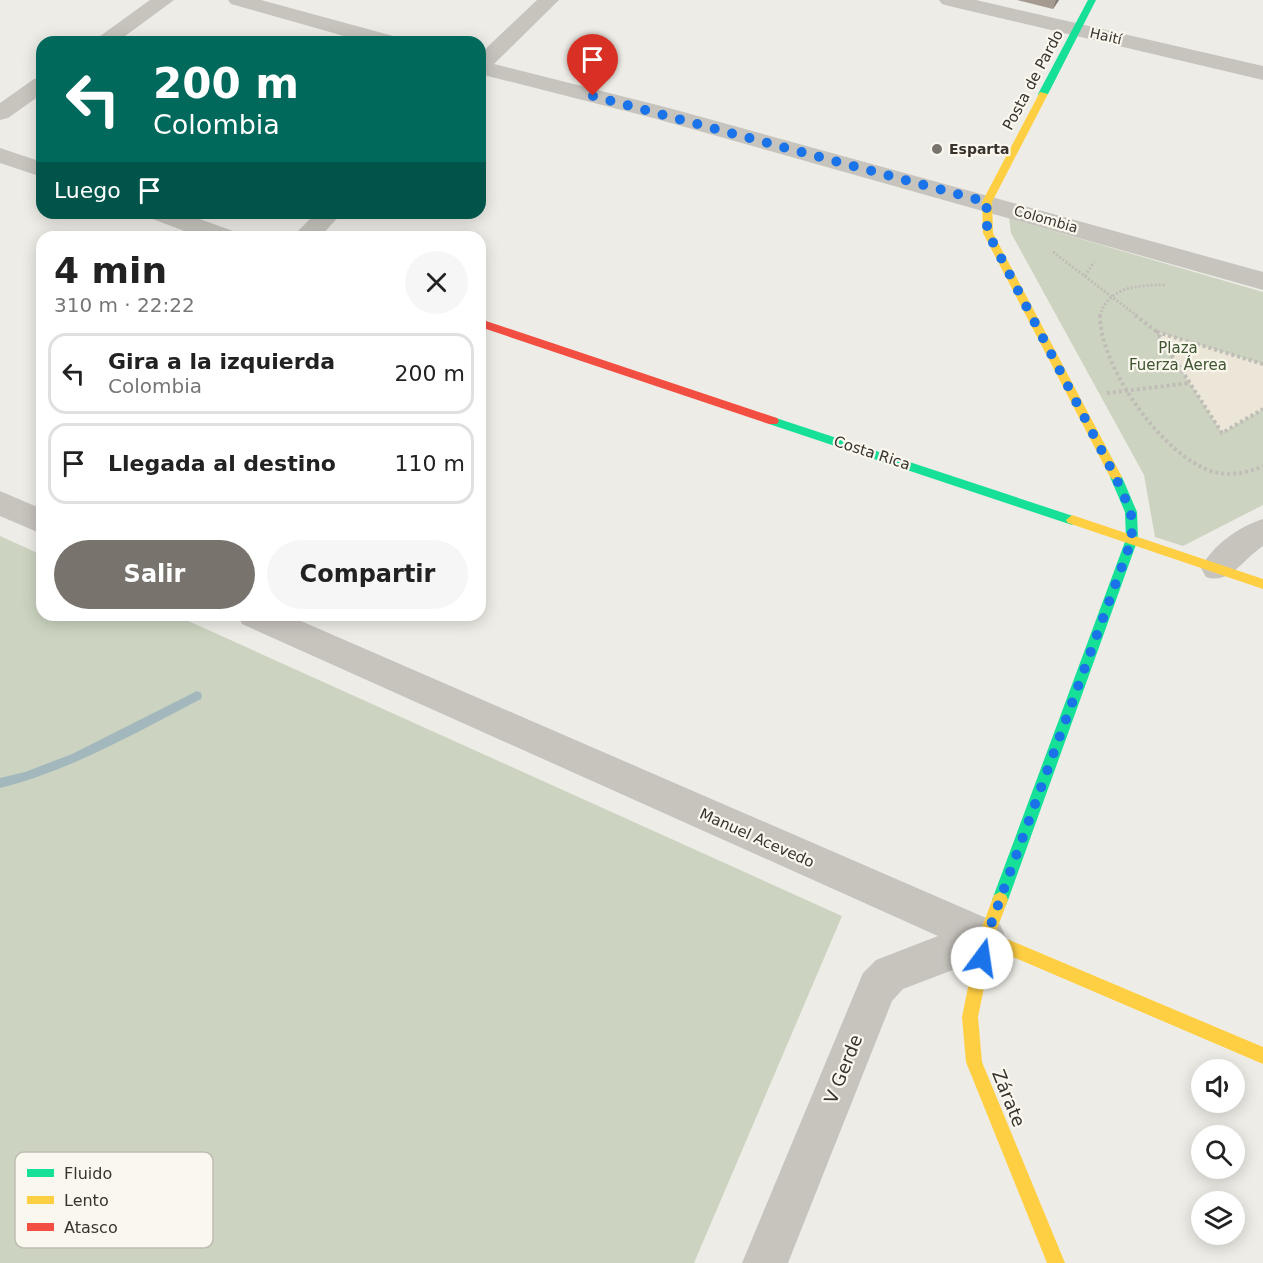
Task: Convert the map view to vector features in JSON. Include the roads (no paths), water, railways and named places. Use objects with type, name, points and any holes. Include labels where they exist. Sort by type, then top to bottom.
[{"type":"street","points":[[112,36],[164,0]]},
{"type":"street","points":[[238,0],[367,36]]},
{"type":"street","points":[[486,61],[549,0]]},
{"type":"street","name":"Haití","points":[[949,0],[1263,73]]},
{"type":"street","name":"Posta de Pardo","points":[[986,938],[1132,539],[1131,512],[988,233],[986,218],[987,202],[1092,0]]},
{"type":"street","name":"Colombia","points":[[486,69],[662,113],[1263,281]]},
{"type":"street","points":[[0,113],[36,88]]},
{"type":"street","points":[[0,155],[36,168]]},
{"type":"street","points":[[175,219],[208,231]]},
{"type":"street","points":[[311,231],[324,219]]},
{"type":"street","name":"Costa Rica","points":[[486,325],[1263,584]]},
{"type":"street","points":[[1217,568],[1237,547],[1263,531]]},
{"type":"street","name":"Manuel Acevedo","points":[[268,621],[986,938],[1263,1056]]},
{"type":"street","name":"V Gerde","points":[[765,1263],[877,987],[890,974],[986,938]]},
{"type":"street","name":"Zárate","points":[[986,938],[970,1017],[975,1062],[1056,1263]]},
{"type":"waterway","points":[[0,783],[25,777],[76,758],[197,696]]},
{"type":"place","name":"Esparta","points":[[937,149]]},
{"type":"park label","name":"Plaza Fuerza Áerea","points":[[1178,356]]}]
